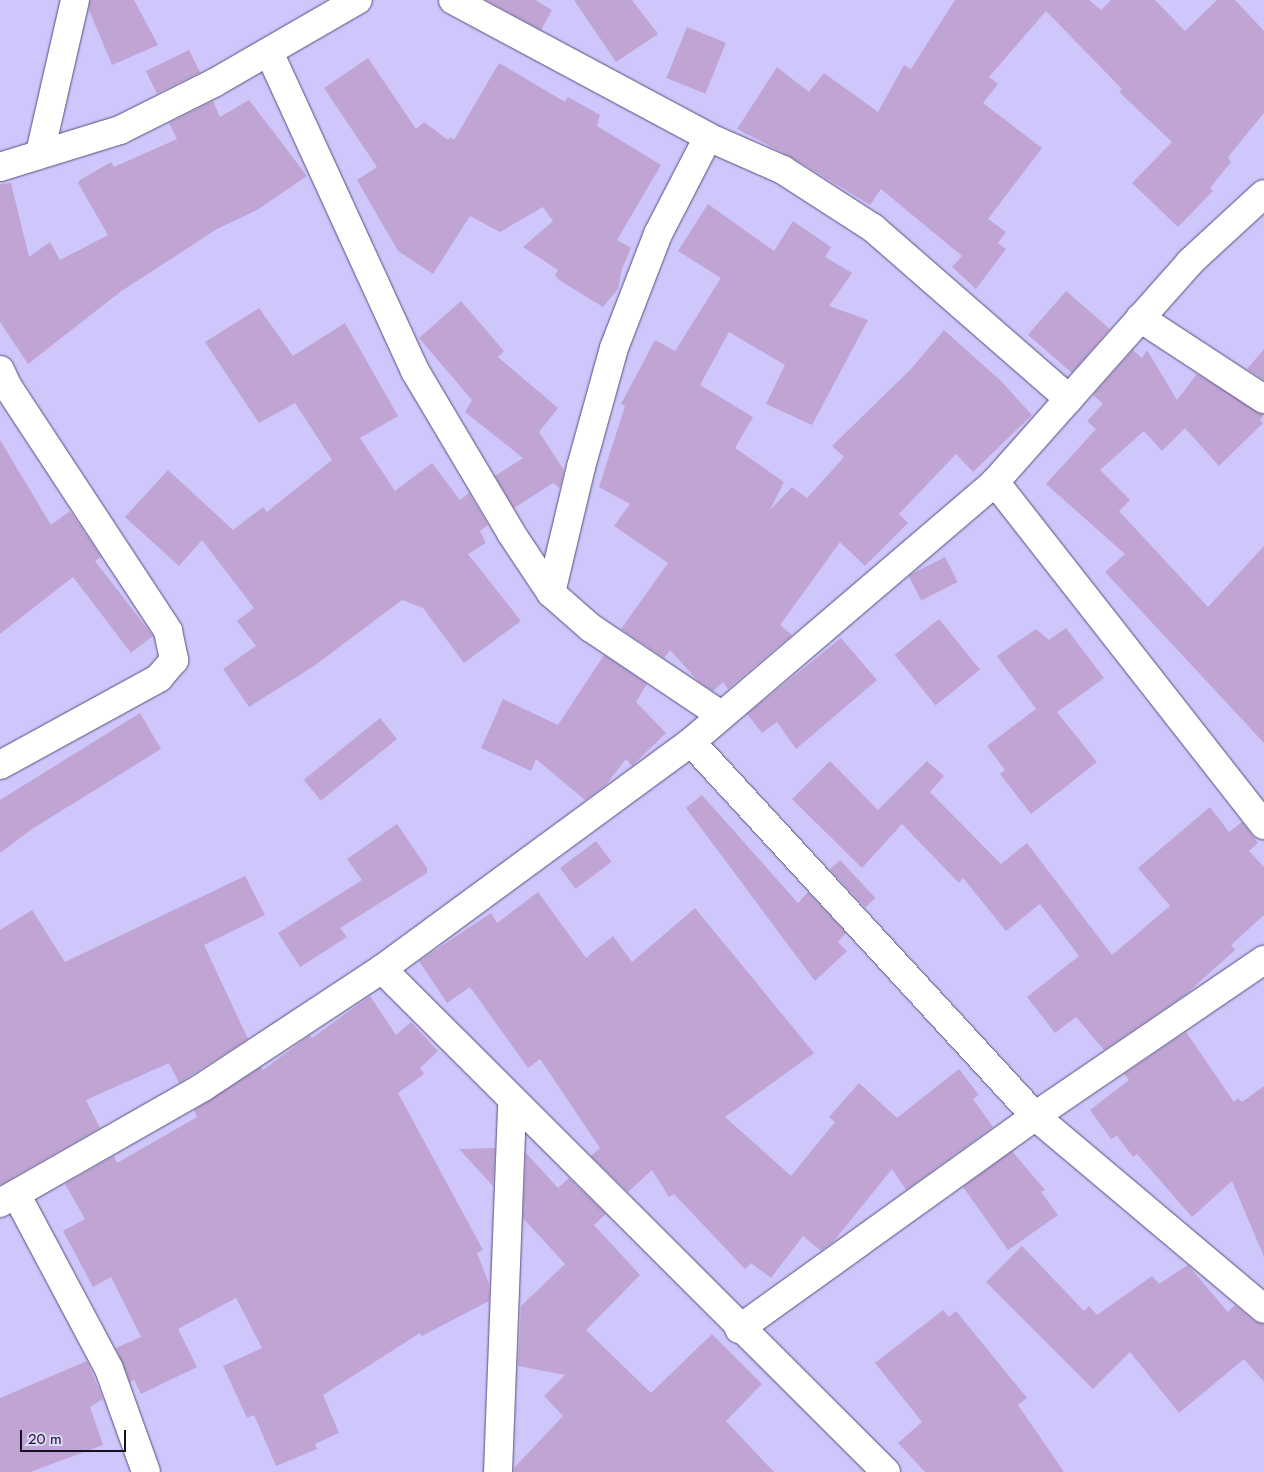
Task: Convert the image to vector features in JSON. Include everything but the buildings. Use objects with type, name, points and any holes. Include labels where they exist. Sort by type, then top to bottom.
[{"type":"street","points":[[40,153],[76,0]]},
{"type":"street","points":[[0,167],[40,153],[120,130],[269,52],[358,0]]},
{"type":"street","points":[[453,0],[708,137],[783,170],[873,228],[1069,398]]},
{"type":"street","points":[[269,52],[415,371],[511,533],[551,594],[591,628],[721,715]]},
{"type":"street","points":[[551,594],[581,467],[614,348],[658,234],[708,137]]},
{"type":"street","points":[[146,1472],[109,1369],[8,1199],[203,1086],[382,969],[691,742],[995,482],[1190,262],[1264,194]]},
{"type":"street","points":[[1140,318],[1264,399]]},
{"type":"street","points":[[0,765],[159,678],[174,660],[168,631],[3,383]]},
{"type":"street","points":[[995,482],[1264,825]]},
{"type":"street","points":[[691,742],[1035,1116],[1264,1309]]},
{"type":"street","points":[[739,1328],[1035,1116],[1264,960]]},
{"type":"street","points":[[382,969],[739,1328],[886,1472]]},
{"type":"street","points":[[498,1472],[512,1100]]}]
